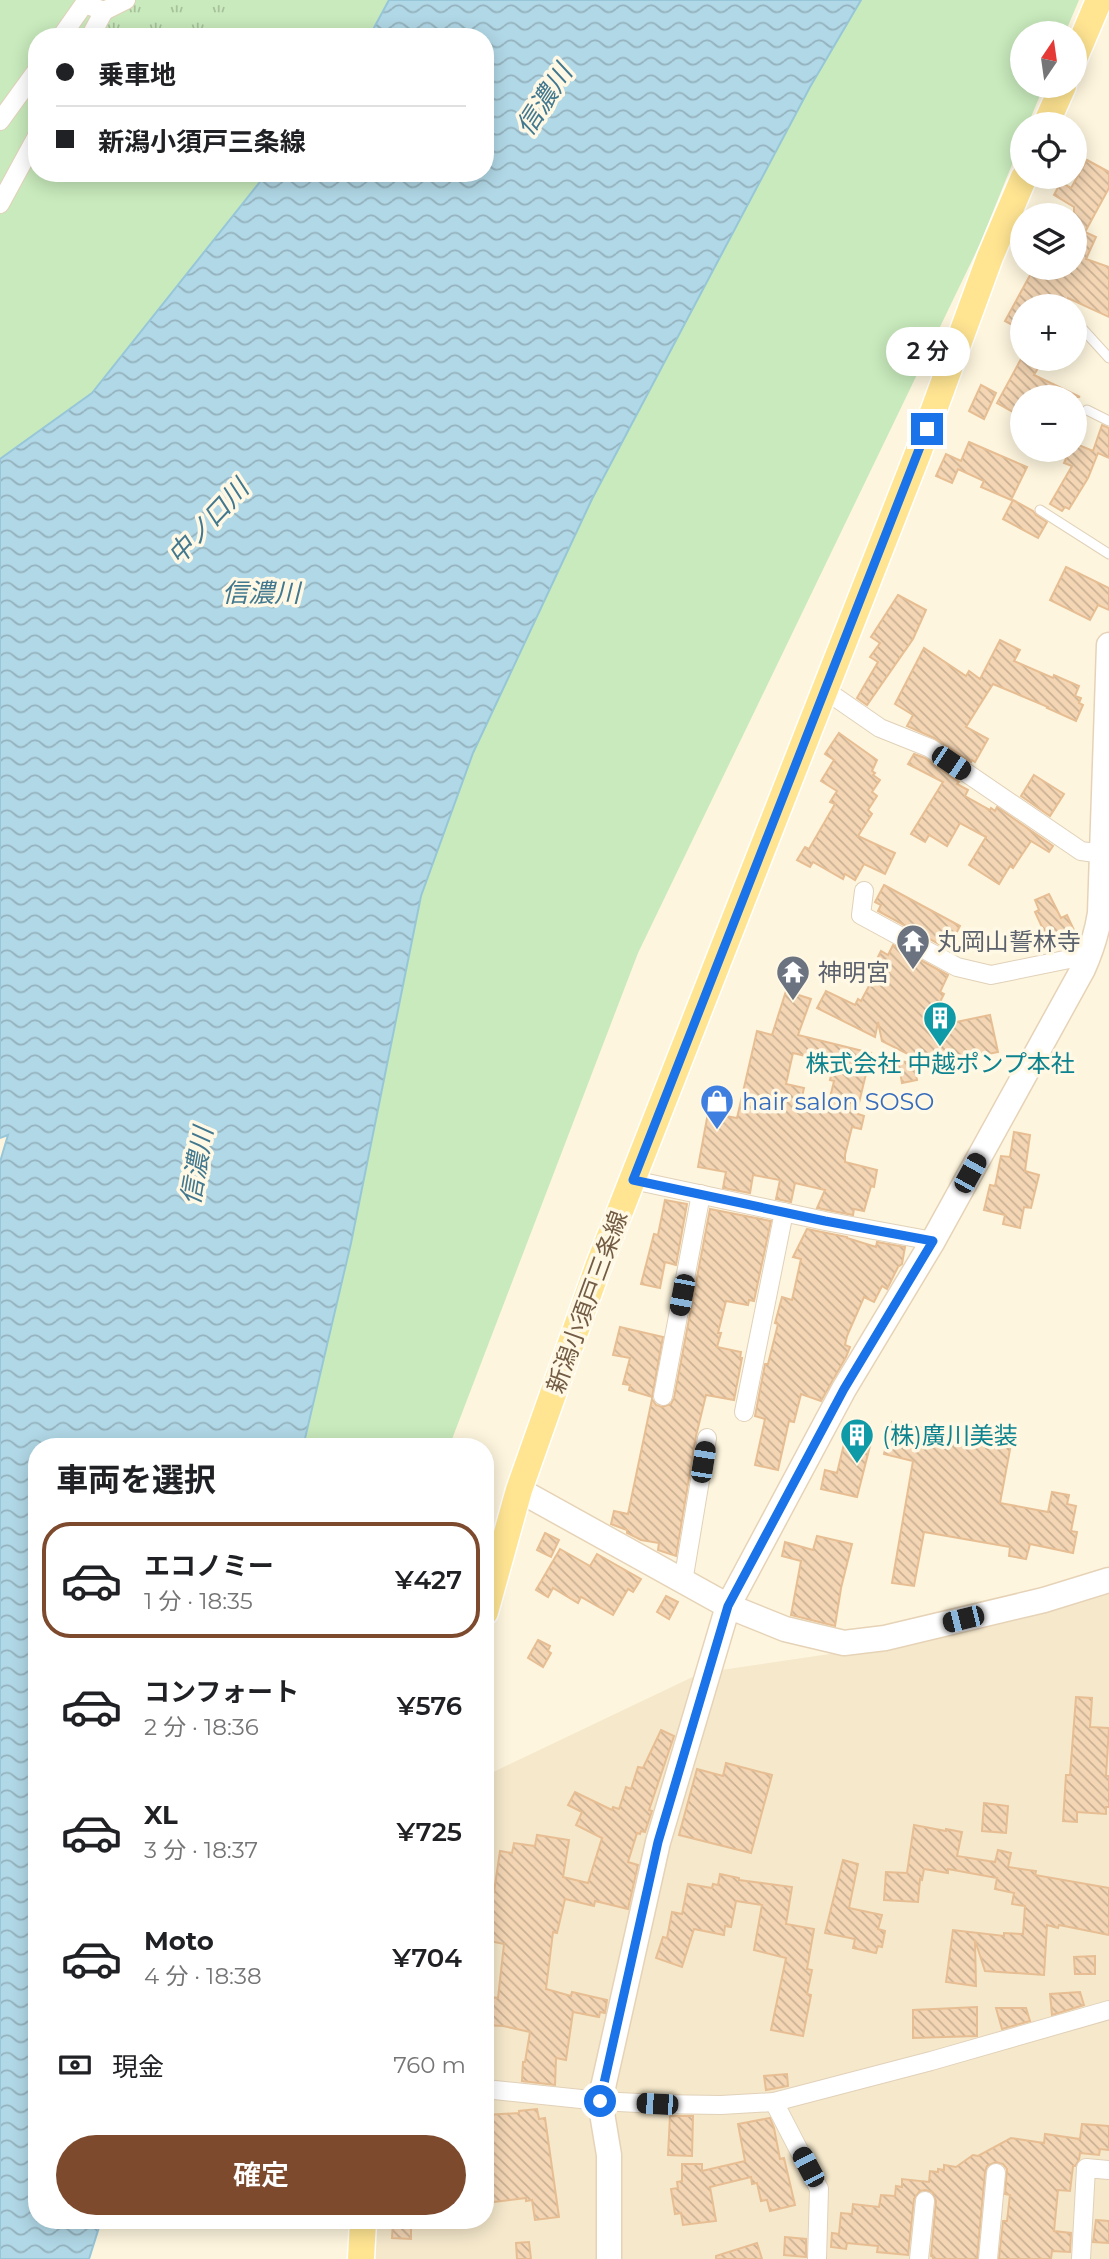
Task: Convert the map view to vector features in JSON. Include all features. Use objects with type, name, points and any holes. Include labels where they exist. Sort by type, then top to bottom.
[{"type":"main road","points":[[1087,28],[1099,0]]},
{"type":"main road","name":"新潟小須戸三条線","points":[[494,1580],[519,1490],[598,1267],[918,453],[990,257],[1019,189]]},
{"type":"main road","points":[[361,2259],[363,2229]]},
{"type":"street","points":[[95,28],[104,11],[127,0]]},
{"type":"street","points":[[67,28],[86,2],[104,11]]},
{"type":"street","points":[[0,121],[28,82]]},
{"type":"street","points":[[0,204],[28,153]]},
{"type":"street","points":[[608,2259],[609,2155],[600,2101],[658,1842],[728,1606],[844,1389],[933,1241],[1089,955],[1098,931],[1103,855],[1109,645]]},
{"type":"street","points":[[825,690],[880,728],[930,748],[1081,851],[1103,855]]},
{"type":"street","points":[[864,891],[861,915],[957,967],[990,975],[1089,955]]},
{"type":"street","points":[[633,1180],[933,1241]]},
{"type":"street","points":[[663,1396],[701,1194]]},
{"type":"street","points":[[744,1412],[784,1212]]},
{"type":"street","points":[[683,1583],[707,1438]]},
{"type":"street","points":[[519,1490],[728,1606],[785,1629],[844,1643],[885,1638],[1044,1600],[1109,1580]]},
{"type":"street","points":[[494,2090],[600,2101],[708,2105],[774,2102],[932,2061],[1109,2010]]},
{"type":"street","points":[[774,2102],[819,2189],[817,2259]]},
{"type":"street","points":[[1080,2259],[1086,2168],[1109,2170]]},
{"type":"street","points":[[988,2259],[996,2173]]},
{"type":"street","points":[[919,2259],[925,2201]]},
{"type":"lane","points":[[1087,334],[1109,358]]},
{"type":"lane","points":[[1087,410],[1109,421]]},
{"type":"lane","points":[[1041,510],[1109,554]]},
{"type":"shaded area","points":[[1109,1590],[1109,2259],[373,2259],[371,2229],[494,2229],[494,1772],[701,1673],[904,1643]]},
{"type":"green space","points":[[0,0],[389,0],[374,28],[28,28],[28,182],[260,182],[92,393],[0,459]]},
{"type":"green space","points":[[113,0],[243,0],[229,28],[100,28]]},
{"type":"green space","points":[[861,0],[1079,0],[1070,21],[1010,21],[1010,98],[1039,98],[1033,112],[1010,112],[1010,170],[979,246],[638,953],[452,1438],[305,1438],[351,1243],[421,896],[473,753],[592,499],[810,87]]},
{"type":"water","name":"信濃川","points":[[389,0],[861,0],[810,87],[592,499],[473,753],[421,896],[351,1243],[305,1438],[28,1438],[28,2229],[98,2229],[89,2259],[0,2259],[0,1162],[8,1135],[0,1138],[0,459],[92,393],[260,182],[494,182],[494,28],[374,28]]},
{"type":"building","points":[[1087,160],[1109,172],[1109,188],[1087,228],[1087,203],[1067,203],[1054,195],[1057,189],[1087,189]]},
{"type":"building","points":[[1087,233],[1096,237],[1087,257]]},
{"type":"building","points":[[1087,259],[1109,267],[1109,317],[1087,307],[1087,294],[1020,294],[1027,280],[1087,280]]},
{"type":"building","points":[[1014,371],[1036,371],[1034,375],[1055,385],[1010,385],[1010,410],[997,403]]},
{"type":"building","points":[[981,385],[996,393],[984,419],[969,411]]},
{"type":"building","points":[[1102,425],[1109,428],[1109,458],[1098,453],[1088,478],[1069,509],[1065,507],[1062,511],[1050,504],[1072,466],[1064,462],[1087,462],[1087,448],[1093,451]]},
{"type":"building","points":[[969,442],[1010,462],[1027,467],[1011,500],[981,487],[984,481],[958,469],[952,483],[936,476],[946,454],[961,461]]},
{"type":"building","points":[[1013,500],[1047,522],[1038,538],[1003,519]]},
{"type":"building","points":[[1066,567],[1109,588],[1109,610],[1098,605],[1090,620],[1050,600]]},
{"type":"building","points":[[898,595],[926,610],[913,639],[867,705],[857,698],[878,662],[870,657],[880,643],[871,637]]},
{"type":"building","points":[[1000,640],[1020,650],[1014,661],[1079,686],[1075,696],[1081,698],[1079,703],[1083,705],[1076,721],[993,684],[966,727],[988,739],[975,762],[907,726],[913,715],[895,704],[924,648],[966,676],[969,671],[980,679]]},
{"type":"building","points":[[839,733],[877,760],[872,771],[880,780],[872,792],[877,796],[868,810],[872,814],[858,836],[895,853],[885,874],[864,864],[855,880],[845,874],[843,879],[813,862],[810,867],[797,860],[805,847],[809,849],[835,804],[830,802],[837,791],[821,781],[834,760],[825,754]]},
{"type":"building","points":[[914,754],[925,758],[959,782],[957,784],[968,790],[965,796],[990,810],[991,808],[995,811],[997,807],[1053,846],[1049,852],[1031,841],[999,884],[969,865],[986,837],[960,823],[947,846],[929,835],[925,842],[911,834],[943,782],[908,764]]},
{"type":"building","points":[[1034,775],[1064,794],[1050,816],[1021,796]]},
{"type":"building","points":[[884,885],[960,926],[948,949],[878,911],[881,905],[875,902]]},
{"type":"building","points":[[1049,894],[1061,918],[1067,915],[1074,930],[1049,942],[1035,912],[1039,910],[1035,900]]},
{"type":"building","points":[[893,945],[948,975],[940,992],[944,994],[927,1028],[990,1015],[998,1052],[915,1069],[917,1080],[902,1083],[900,1072],[889,1075],[885,1057],[914,1064],[916,1058],[882,1041],[878,1022],[875,1037],[817,1008],[826,991],[855,1005],[858,999],[861,1001],[878,969],[873,967],[881,951],[888,955]]},
{"type":"building","points":[[786,991],[811,999],[798,1035],[871,1053],[858,1107],[858,1114],[864,1116],[861,1129],[852,1127],[845,1155],[845,1162],[877,1170],[874,1187],[871,1186],[864,1211],[854,1209],[853,1215],[817,1208],[825,1190],[795,1183],[791,1202],[776,1199],[780,1180],[753,1175],[750,1193],[723,1188],[726,1172],[698,1167],[708,1113],[737,1118],[757,1031],[772,1035]],"holes":[[[793,1053],[834,1063],[830,1080],[834,1081],[828,1106],[801,1101],[804,1088],[786,1084]]]},
{"type":"building","points":[[1014,1132],[1030,1135],[1025,1171],[1039,1175],[1031,1208],[1024,1207],[1020,1228],[1003,1224],[1005,1215],[984,1210],[990,1185],[995,1186],[1001,1156],[1010,1157]]},
{"type":"building","points":[[665,1200],[687,1204],[676,1265],[665,1262],[660,1288],[641,1284],[654,1234],[658,1235]]},
{"type":"building","points":[[710,1209],[771,1221],[754,1301],[749,1300],[748,1305],[726,1301],[717,1347],[741,1352],[734,1400],[706,1395],[696,1436],[676,1556],[658,1550],[659,1543],[641,1540],[627,1533],[627,1530],[611,1524],[614,1511],[628,1514],[652,1399],[656,1405],[662,1407],[671,1404],[674,1398]]},
{"type":"building","points":[[807,1229],[847,1237],[876,1247],[877,1242],[905,1247],[902,1264],[887,1289],[882,1286],[874,1302],[864,1297],[847,1336],[845,1345],[850,1347],[846,1357],[821,1401],[801,1394],[794,1422],[789,1421],[778,1470],[755,1465],[765,1419],[755,1416],[782,1297],[792,1300],[801,1259],[793,1257]]},
{"type":"building","points":[[620,1327],[663,1337],[652,1397],[629,1390],[630,1385],[623,1384],[630,1358],[613,1355]]},
{"type":"building","points":[[892,1422],[1011,1444],[1000,1503],[1048,1512],[1052,1492],[1069,1495],[1067,1504],[1076,1506],[1071,1531],[1077,1532],[1073,1553],[1030,1544],[1026,1559],[1009,1556],[1010,1547],[924,1532],[914,1586],[892,1583],[913,1461],[884,1454]]},
{"type":"building","name":"(株)廣川美装","points":[[845,1440],[870,1446],[857,1497],[821,1489],[825,1470],[837,1473]]},
{"type":"building","points":[[545,1533],[559,1540],[551,1557],[537,1550]]},
{"type":"building","points":[[817,1536],[852,1544],[835,1626],[791,1615],[801,1561],[782,1556],[785,1542],[813,1550]]},
{"type":"building","points":[[560,1549],[590,1566],[597,1554],[641,1579],[633,1592],[628,1589],[613,1615],[581,1597],[578,1603],[553,1588],[548,1597],[536,1590]]},
{"type":"building","points":[[666,1596],[678,1602],[669,1619],[657,1612]]},
{"type":"building","points":[[538,1640],[550,1646],[548,1651],[551,1653],[543,1667],[528,1658]]},
{"type":"building","points":[[1076,1697],[1092,1698],[1090,1727],[1109,1728],[1106,1776],[1109,1776],[1109,1807],[1106,1807],[1106,1814],[1077,1812],[1077,1822],[1063,1821],[1066,1775],[1070,1775]]},
{"type":"building","points":[[661,1730],[674,1736],[649,1810],[652,1811],[645,1832],[637,1833],[628,1862],[638,1865],[628,1909],[595,1901],[594,1906],[565,1899],[557,1933],[553,1932],[546,1989],[571,1996],[572,1992],[607,2000],[605,2013],[600,2012],[599,2017],[573,2012],[566,2060],[556,2058],[555,2085],[522,2081],[530,2032],[494,2026],[494,1997],[498,1998],[504,1944],[494,1942],[494,1892],[500,1851],[512,1853],[514,1843],[535,1846],[537,1835],[569,1840],[563,1877],[588,1883],[602,1838],[576,1825],[582,1812],[568,1805],[575,1792],[612,1810],[613,1807],[619,1809],[626,1787],[631,1789],[638,1767],[643,1768]]},
{"type":"building","points":[[726,1763],[772,1775],[751,1853],[679,1835],[697,1769],[723,1776]]},
{"type":"building","points":[[984,1803],[1008,1806],[1006,1833],[982,1831]]},
{"type":"building","points":[[914,1825],[962,1832],[957,1856],[995,1862],[998,1850],[1011,1853],[1008,1867],[1036,1871],[1035,1875],[1109,1888],[1109,1935],[1047,1925],[1044,1975],[985,1971],[975,1940],[976,1986],[946,1982],[953,1930],[1004,1936],[1004,1933],[1023,1934],[1025,1906],[1012,1904],[1014,1893],[995,1889],[997,1878],[948,1869],[948,1873],[924,1869],[922,1880],[920,1879],[918,1902],[884,1900],[886,1872],[907,1873]]},
{"type":"building","points":[[843,1860],[858,1864],[849,1908],[882,1915],[878,1929],[885,1931],[882,1947],[878,1946],[876,1953],[853,1948],[855,1939],[825,1933]]},
{"type":"building","points":[[720,1874],[739,1880],[792,1887],[786,1924],[814,1929],[807,1969],[812,1970],[807,1994],[811,1995],[803,2036],[771,2030],[786,1958],[754,1950],[762,1905],[736,1901],[731,1927],[725,1926],[724,1935],[694,1929],[682,1967],[656,1958],[663,1937],[667,1938],[672,1912],[682,1914],[688,1884],[712,1888],[713,1884],[718,1885]]},
{"type":"building","points":[[1095,1956],[1095,1974],[1075,1974],[1074,1957]]},
{"type":"building","points":[[1080,1992],[1084,2005],[1052,2015],[1050,1994]]},
{"type":"building","points":[[977,2007],[977,2036],[913,2038],[913,2010]]},
{"type":"building","points":[[996,2008],[1026,2008],[1030,2021],[1002,2029]]},
{"type":"building","points":[[787,2074],[788,2086],[766,2090],[764,2076]]},
{"type":"building","points":[[537,2109],[539,2119],[545,2118],[559,2217],[535,2220],[532,2200],[526,2201],[526,2198],[494,2202],[494,2114]]},
{"type":"building","points":[[670,2116],[693,2116],[692,2156],[668,2155]]},
{"type":"building","points":[[770,2118],[780,2159],[784,2158],[795,2205],[770,2211],[767,2200],[761,2201],[757,2183],[752,2184],[751,2177],[710,2187],[716,2221],[683,2225],[681,2213],[675,2214],[671,2189],[678,2188],[677,2182],[682,2181],[682,2164],[702,2164],[702,2171],[745,2161],[738,2124]]},
{"type":"building","points":[[1082,2124],[1109,2126],[1109,2150],[1100,2149],[1099,2155],[1080,2153],[1079,2160],[1073,2166],[1070,2191],[1058,2190],[1054,2231],[1071,2233],[1070,2252],[1052,2251],[1051,2259],[999,2259],[1003,2221],[1007,2221],[1010,2195],[1005,2194],[1007,2169],[996,2162],[987,2166],[985,2172],[977,2259],[933,2259],[931,2256],[936,2201],[932,2192],[925,2190],[920,2191],[914,2199],[908,2255],[877,2252],[878,2246],[847,2243],[846,2249],[831,2247],[832,2233],[839,2234],[841,2213],[852,2214],[853,2204],[879,2207],[881,2195],[895,2196],[896,2186],[902,2187],[902,2179],[929,2182],[930,2171],[944,2170],[944,2165],[956,2167],[973,2155],[978,2156],[1011,2138],[1044,2143],[1045,2134],[1080,2139]]},
{"type":"building","points":[[1096,2220],[1109,2221],[1109,2243],[1093,2242]]},
{"type":"building","points":[[393,2229],[411,2229],[411,2239],[392,2238]]},
{"type":"building","points":[[785,2237],[806,2239],[806,2257],[784,2255]]},
{"type":"building","points":[[529,2242],[531,2259],[517,2259],[516,2243]]},
{"type":"building","points":[[757,2243],[762,2259],[716,2259],[716,2256]]},
{"type":"place","name":"丸岡山誓林寺","points":[[913,971]]},
{"type":"place","name":"神明宮","points":[[793,1002]]},
{"type":"place","name":"株式会社 中越ポンプ本社","points":[[940,1048]]},
{"type":"place","name":"hair salon SOSO","points":[[717,1131]]},
{"type":"place","name":"(株)廣川美装","points":[[857,1465]]},
{"type":"route","points":[[600,2101],[658,1842],[728,1606],[844,1389],[933,1241],[633,1180],[927,429]]},
{"type":"water label","name":"中ノ口川","points":[[208,522]]}]
